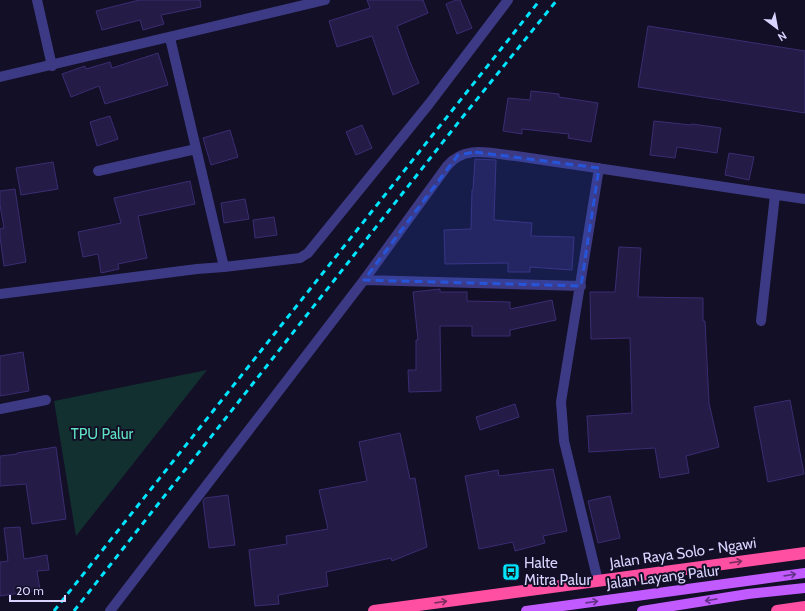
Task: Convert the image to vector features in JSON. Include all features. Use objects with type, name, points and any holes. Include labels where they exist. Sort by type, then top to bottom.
[{"type":"highway","name":"Jalan Raya Solo - Ngawi","points":[[374,611],[805,553]]},
{"type":"highway","points":[[777,611],[805,607]]},
{"type":"main road","name":"Jalan Layang Palur","points":[[526,611],[805,573]]},
{"type":"main road","name":"Jalan Layang Palur","points":[[642,611],[748,594],[805,588]]},
{"type":"street","points":[[37,0],[52,66]]},
{"type":"street","points":[[0,77],[52,66],[325,0]]},
{"type":"street","points":[[0,294],[197,269],[300,258],[308,253],[429,104],[508,0]]},
{"type":"street","points":[[170,38],[224,267]]},
{"type":"street","points":[[98,171],[196,148]]},
{"type":"street","points":[[110,611],[364,280],[447,166],[458,155],[475,152],[516,156],[805,199]]},
{"type":"street","points":[[598,581],[564,441],[561,402],[599,168]]},
{"type":"street","points":[[761,321],[775,195]]},
{"type":"street","points":[[364,280],[581,286]]},
{"type":"street","points":[[0,409],[46,400]]},
{"type":"highlighted area","points":[[475,152],[599,168],[581,286],[364,280],[458,155]]},
{"type":"green space","name":"TPU Palur","points":[[207,370],[76,536],[54,401]]},
{"type":"building","points":[[139,0],[200,0],[201,7],[161,15],[164,24],[143,30],[140,20],[102,30],[96,11]]},
{"type":"building","points":[[367,0],[423,0],[428,13],[397,26],[419,83],[393,95],[372,36],[337,47],[329,21],[370,8]]},
{"type":"building","points":[[460,0],[472,28],[457,34],[446,4]]},
{"type":"building","points":[[648,26],[805,51],[805,113],[638,87]]},
{"type":"building","points":[[158,53],[168,85],[105,104],[99,86],[71,97],[62,74],[85,66],[86,69],[110,62],[112,68]]},
{"type":"building","points":[[531,91],[559,94],[559,97],[598,103],[591,142],[568,138],[569,134],[522,129],[522,134],[503,131],[508,98],[530,100]]},
{"type":"building","points":[[110,116],[118,139],[97,146],[90,122]]},
{"type":"building","points":[[654,121],[721,128],[717,153],[677,147],[675,158],[650,155]]},
{"type":"building","points":[[362,125],[372,148],[356,155],[346,132]]},
{"type":"building","points":[[230,130],[238,157],[211,165],[203,138]]},
{"type":"building","points":[[729,153],[754,157],[749,180],[725,175]]},
{"type":"building","points":[[475,159],[496,160],[494,220],[532,223],[531,236],[574,237],[572,270],[530,267],[530,272],[508,272],[508,263],[445,264],[444,230],[471,229],[472,190]]},
{"type":"building","points":[[53,162],[58,189],[21,195],[16,168]]},
{"type":"building","points":[[190,181],[195,204],[138,216],[147,258],[118,264],[119,269],[101,273],[98,254],[83,257],[78,232],[121,223],[114,198]]},
{"type":"building","points":[[15,189],[26,262],[4,266],[0,237],[0,229],[4,228],[0,205],[0,191]]},
{"type":"building","points":[[245,199],[249,219],[224,223],[221,203]]},
{"type":"building","points":[[274,217],[277,235],[255,238],[253,220]]},
{"type":"building","points":[[619,247],[641,248],[638,297],[703,298],[703,321],[705,321],[709,403],[719,447],[686,456],[689,473],[660,478],[655,448],[589,452],[587,416],[632,413],[630,338],[591,339],[590,292],[615,292]]},
{"type":"building","points":[[440,289],[440,292],[467,292],[467,301],[510,302],[510,309],[552,300],[556,320],[510,330],[510,336],[472,336],[472,326],[440,326],[441,391],[409,392],[408,370],[416,370],[416,340],[418,340],[413,292]]},
{"type":"building","points":[[23,352],[29,391],[0,396],[0,356]]},
{"type":"building","points":[[790,400],[804,474],[768,482],[754,407]]},
{"type":"building","points":[[515,404],[519,417],[480,430],[476,417]]},
{"type":"building","points":[[400,433],[410,479],[415,478],[427,547],[392,561],[391,558],[326,572],[328,586],[278,595],[279,604],[255,606],[249,550],[287,544],[286,536],[328,529],[319,490],[367,481],[359,442]]},
{"type":"building","points":[[56,447],[66,519],[32,524],[26,484],[0,486],[0,456]]},
{"type":"building","points":[[553,469],[567,531],[543,536],[545,543],[515,551],[513,542],[479,549],[465,476],[498,470],[499,476]]},
{"type":"building","points":[[228,495],[235,545],[209,548],[203,501],[205,498]]},
{"type":"building","points":[[610,496],[620,538],[598,543],[588,501]]},
{"type":"building","points":[[20,527],[24,559],[47,555],[49,570],[37,571],[40,590],[0,596],[0,562],[8,561],[4,528]]},
{"type":"railway","points":[[54,611],[540,0]]},
{"type":"railway","points":[[74,611],[461,119],[557,0]]},
{"type":"place","name":"Halte Mitra Palur","points":[[511,572]]}]
